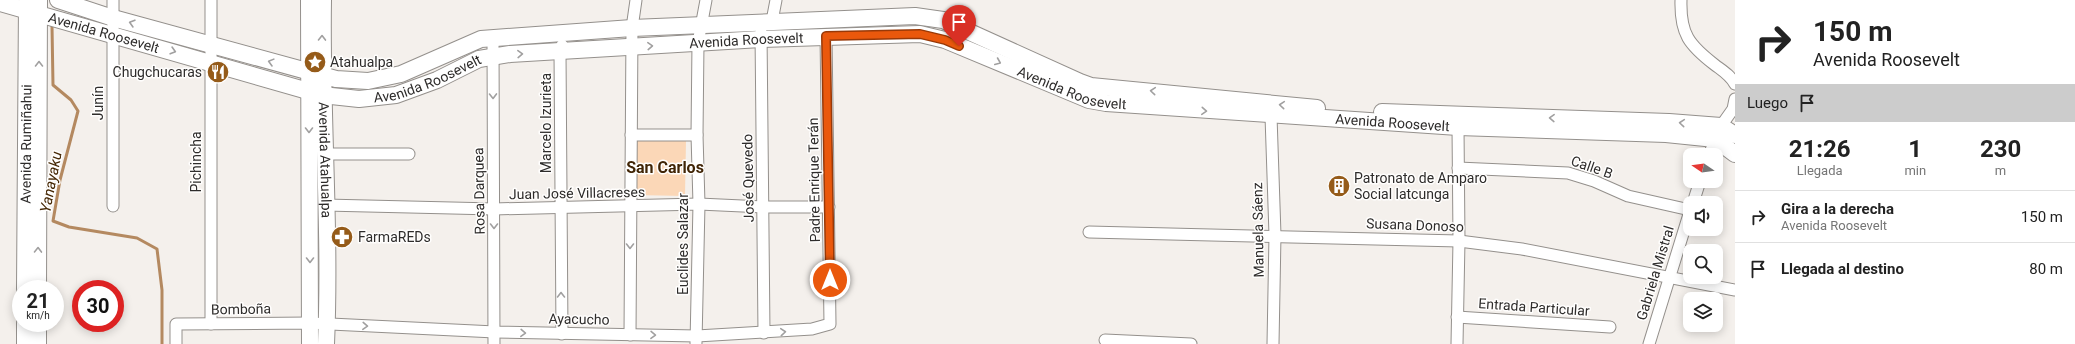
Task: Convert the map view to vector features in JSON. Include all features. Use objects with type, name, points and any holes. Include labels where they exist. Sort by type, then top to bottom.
[{"type":"street","name":"Junín","points":[[113,0],[114,206]]},
{"type":"street","name":"Pichincha","points":[[211,0],[211,324]]},
{"type":"street","name":"Avenida Atahualpa","points":[[309,0],[315,74],[310,344]]},
{"type":"street","name":"Avenida Atahualpa","points":[[315,74],[323,0]]},
{"type":"street","points":[[630,335],[632,28],[636,0]]},
{"type":"street","name":"Euclides Salazar","points":[[697,340],[699,204],[696,135],[698,43],[706,0]]},
{"type":"street","name":"José Quevedo","points":[[764,333],[764,207],[761,39],[766,22],[776,0]]},
{"type":"street","points":[[1682,0],[1680,18],[1685,35],[1696,50],[1730,76],[1735,84]]},
{"type":"street","name":"Avenida Roosevelt","points":[[64,2],[113,18],[336,80],[368,81],[401,74],[481,39],[632,28],[915,16],[943,20],[1080,82],[1108,88],[1352,111],[1632,120],[1735,135]]},
{"type":"street","points":[[64,2],[66,22]]},
{"type":"street","name":"Avenida Roosevelt","points":[[0,3],[33,7],[66,22],[113,34],[315,93],[359,99],[396,95],[438,80],[479,59],[510,54],[761,39],[920,34],[945,40],[1089,100],[1106,103],[1270,116],[1458,127],[1666,134],[1718,133]]},
{"type":"street","name":"Avenida Rumiñahui","points":[[32,280],[33,7]]},
{"type":"street","name":"Marcelo Izurieta","points":[[562,334],[560,52],[566,33]]},
{"type":"street","name":"Padre Enrique Terán","points":[[826,36],[830,324]]},
{"type":"street","name":"Rosa Darquea","points":[[493,38],[494,344]]},
{"type":"street","name":"Avenida Atahualpa","points":[[315,93],[324,154],[326,344]]},
{"type":"street","points":[[1712,148],[1718,133],[1733,109],[1735,100]]},
{"type":"street","name":"Manuela Sáenz","points":[[1270,116],[1275,235],[1273,344]]},
{"type":"street","points":[[1457,344],[1459,241],[1458,127]]},
{"type":"street","points":[[1718,133],[1735,154]]},
{"type":"street","points":[[631,135],[696,135]]},
{"type":"street","points":[[324,154],[409,154]]},
{"type":"street","name":"Calle B","points":[[1458,168],[1568,173],[1594,181],[1628,196],[1683,208]]},
{"type":"street","name":"Juan José Villacreses","points":[[325,205],[494,209],[630,207],[699,204],[764,207],[829,206]]},
{"type":"street","name":"Susana Donoso","points":[[1089,232],[1275,235],[1459,241],[1522,249],[1670,276],[1735,290]]},
{"type":"street","name":"Gabriela Mistral","points":[[1649,344],[1683,233]]},
{"type":"street","name":"Entrada Particular","points":[[1457,317],[1610,327]]},
{"type":"street","name":"Bomboña","points":[[176,344],[176,324],[326,324]]},
{"type":"street","name":"Ayacucho","points":[[326,324],[495,332],[630,335],[697,340],[812,329],[830,324]]},
{"type":"street","points":[[25,332],[25,344]]},
{"type":"street","points":[[38,332],[38,344]]},
{"type":"street","points":[[1105,340],[1191,344]]},
{"type":"shaded area","points":[[635,140],[686,141],[685,196],[634,195]]},
{"type":"waterway","name":"Yanayaku","points":[[52,26],[53,85],[71,100],[78,111],[60,180],[53,221],[69,227],[137,238],[157,249],[162,290],[162,344]]},
{"type":"place","name":"Atahualpa","points":[[315,62]]},
{"type":"place","name":"Chugchucaras","points":[[218,72]]},
{"type":"place","name":"Patronato de Amparo Social latcunga","points":[[1339,186]]},
{"type":"place","name":"FarmaREDs","points":[[342,237]]},
{"type":"district","name":"San Carlos","points":[[665,167]]},
{"type":"route","points":[[830,280],[826,36],[920,34],[945,40],[959,46]]}]
